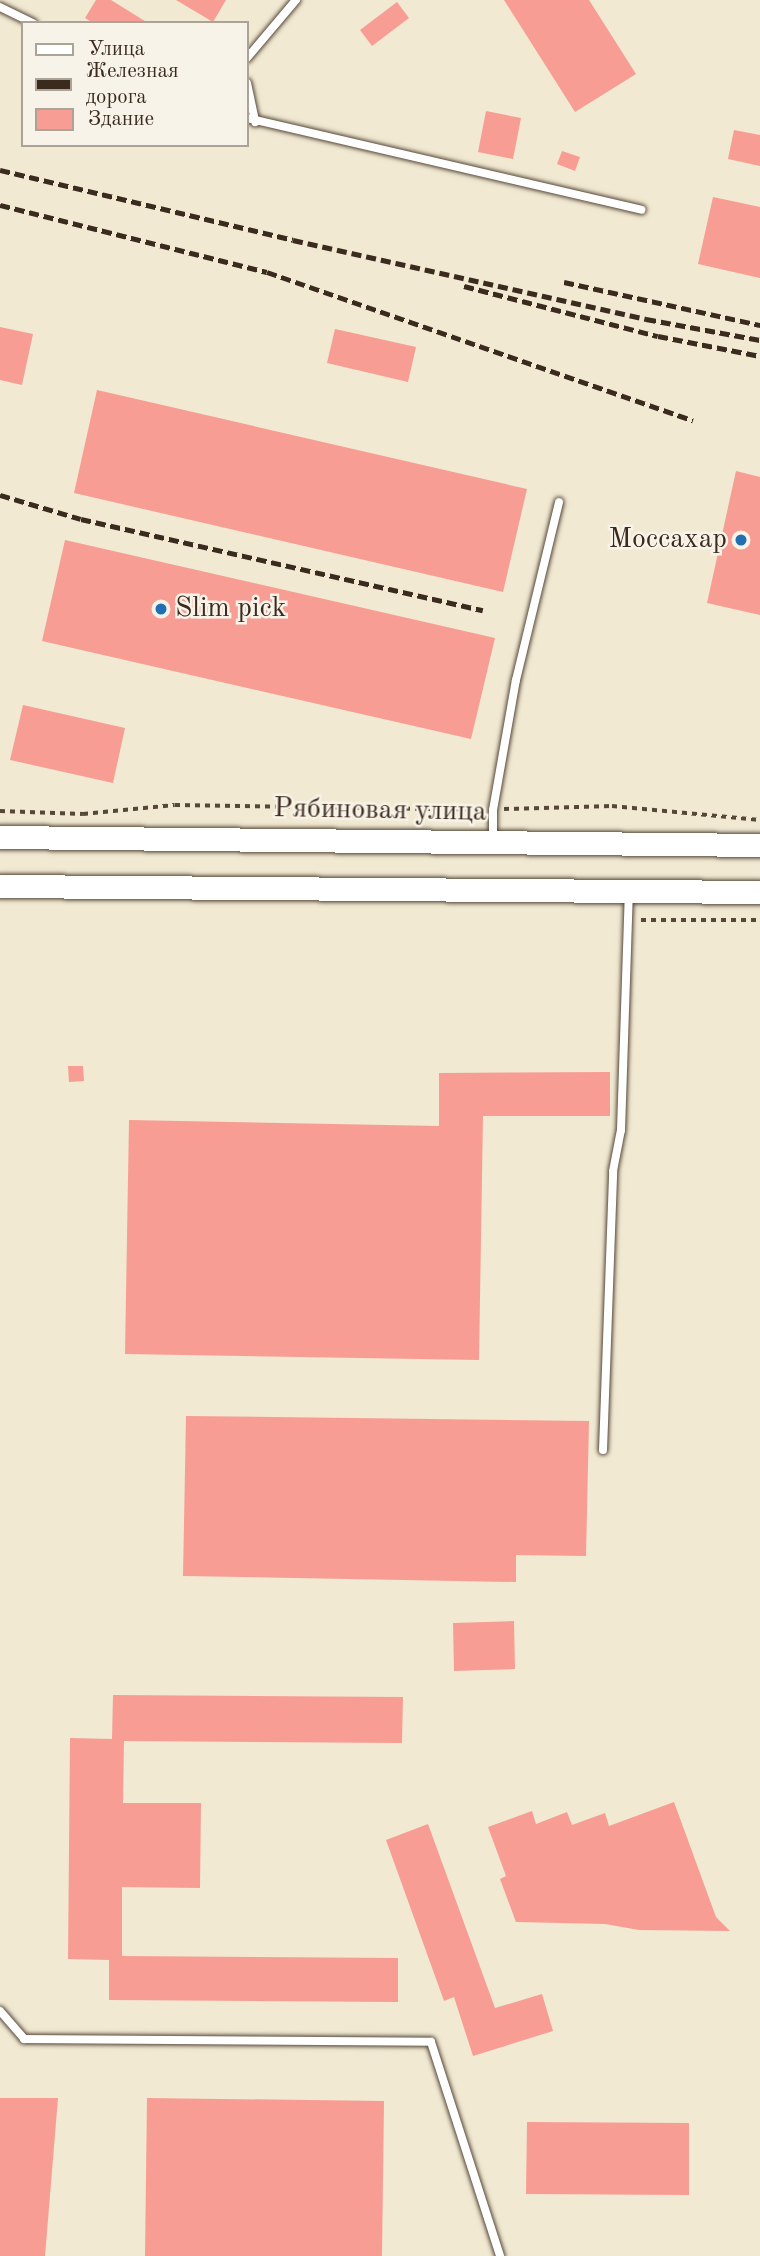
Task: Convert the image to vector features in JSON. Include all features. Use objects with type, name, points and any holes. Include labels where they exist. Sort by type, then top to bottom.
[{"type":"main road","name":"Рябиновая улица","points":[[0,837],[760,845]]},
{"type":"main road","points":[[0,886],[760,892]]},
{"type":"lane","points":[[248,57],[296,0]]},
{"type":"lane","points":[[0,7],[29,21]]},
{"type":"lane","points":[[248,92],[251,120],[641,210]]},
{"type":"lane","points":[[493,842],[493,810],[516,680],[559,502]]},
{"type":"lane","points":[[603,1450],[613,1171],[621,1130],[629,891]]},
{"type":"lane","points":[[0,2011],[24,2039],[431,2042],[500,2256]]},
{"type":"path","points":[[0,811],[83,814],[175,804],[493,810],[612,806],[760,820]]},
{"type":"path","points":[[628,920],[760,920]]},
{"type":"building","points":[[96,0],[111,0],[145,21],[90,21],[85,18]]},
{"type":"building","points":[[176,0],[226,0],[211,21]]},
{"type":"building","points":[[504,0],[589,0],[636,74],[575,112]]},
{"type":"building","points":[[397,2],[409,18],[372,46],[360,30]]},
{"type":"building","points":[[486,111],[521,118],[513,159],[478,152]]},
{"type":"building","points":[[734,130],[760,135],[760,166],[728,159]]},
{"type":"building","points":[[562,151],[580,157],[575,171],[557,164]]},
{"type":"building","points":[[713,197],[760,207],[760,278],[698,264]]},
{"type":"building","points":[[0,327],[33,334],[22,385],[0,380]]},
{"type":"building","points":[[335,329],[416,347],[408,382],[327,363]]},
{"type":"building","points":[[97,390],[527,489],[503,592],[74,493]]},
{"type":"building","name":"Моссахар","points":[[736,471],[760,477],[760,615],[707,603]]},
{"type":"building","points":[[65,540],[495,638],[471,739],[42,641]]},
{"type":"building","points":[[23,705],[125,728],[113,783],[10,760]]},
{"type":"building","points":[[68,1066],[83,1066],[84,1081],[69,1082]]},
{"type":"building","points":[[610,1072],[610,1116],[483,1116],[479,1360],[125,1354],[129,1120],[439,1126],[439,1073]]},
{"type":"building","points":[[186,1416],[589,1421],[586,1556],[516,1555],[516,1582],[183,1576]]},
{"type":"building","points":[[514,1621],[515,1669],[454,1671],[453,1623]]},
{"type":"building","points":[[113,1695],[403,1697],[402,1743],[124,1741],[123,1803],[201,1803],[200,1888],[122,1887],[122,1956],[398,1958],[398,2002],[109,2000],[109,1960],[68,1959],[70,1738],[112,1739]]},
{"type":"building","points":[[674,1802],[716,1917],[730,1931],[639,1930],[605,1924],[516,1922],[500,1879],[506,1876],[488,1827],[532,1811],[536,1824],[567,1812],[572,1825],[605,1813],[609,1826]]},
{"type":"building","points":[[428,1824],[495,2008],[542,1994],[553,2031],[473,2056],[454,1997],[444,2001],[386,1840]]},
{"type":"building","points":[[0,2098],[58,2098],[45,2256],[0,2256]]},
{"type":"building","points":[[147,2098],[384,2101],[382,2256],[145,2256]]},
{"type":"building","points":[[527,2122],[689,2123],[689,2195],[526,2194]]},
{"type":"railway","points":[[0,170],[293,240],[646,319],[760,340]]},
{"type":"railway","points":[[0,205],[267,272],[693,420]]},
{"type":"railway","points":[[564,282],[760,325]]},
{"type":"railway","points":[[464,286],[658,336],[760,356]]},
{"type":"railway","points":[[0,495],[81,519],[483,610]]},
{"type":"place","name":"Моссахар","points":[[741,540]]},
{"type":"place","name":"Slim pick","points":[[161,609]]}]
